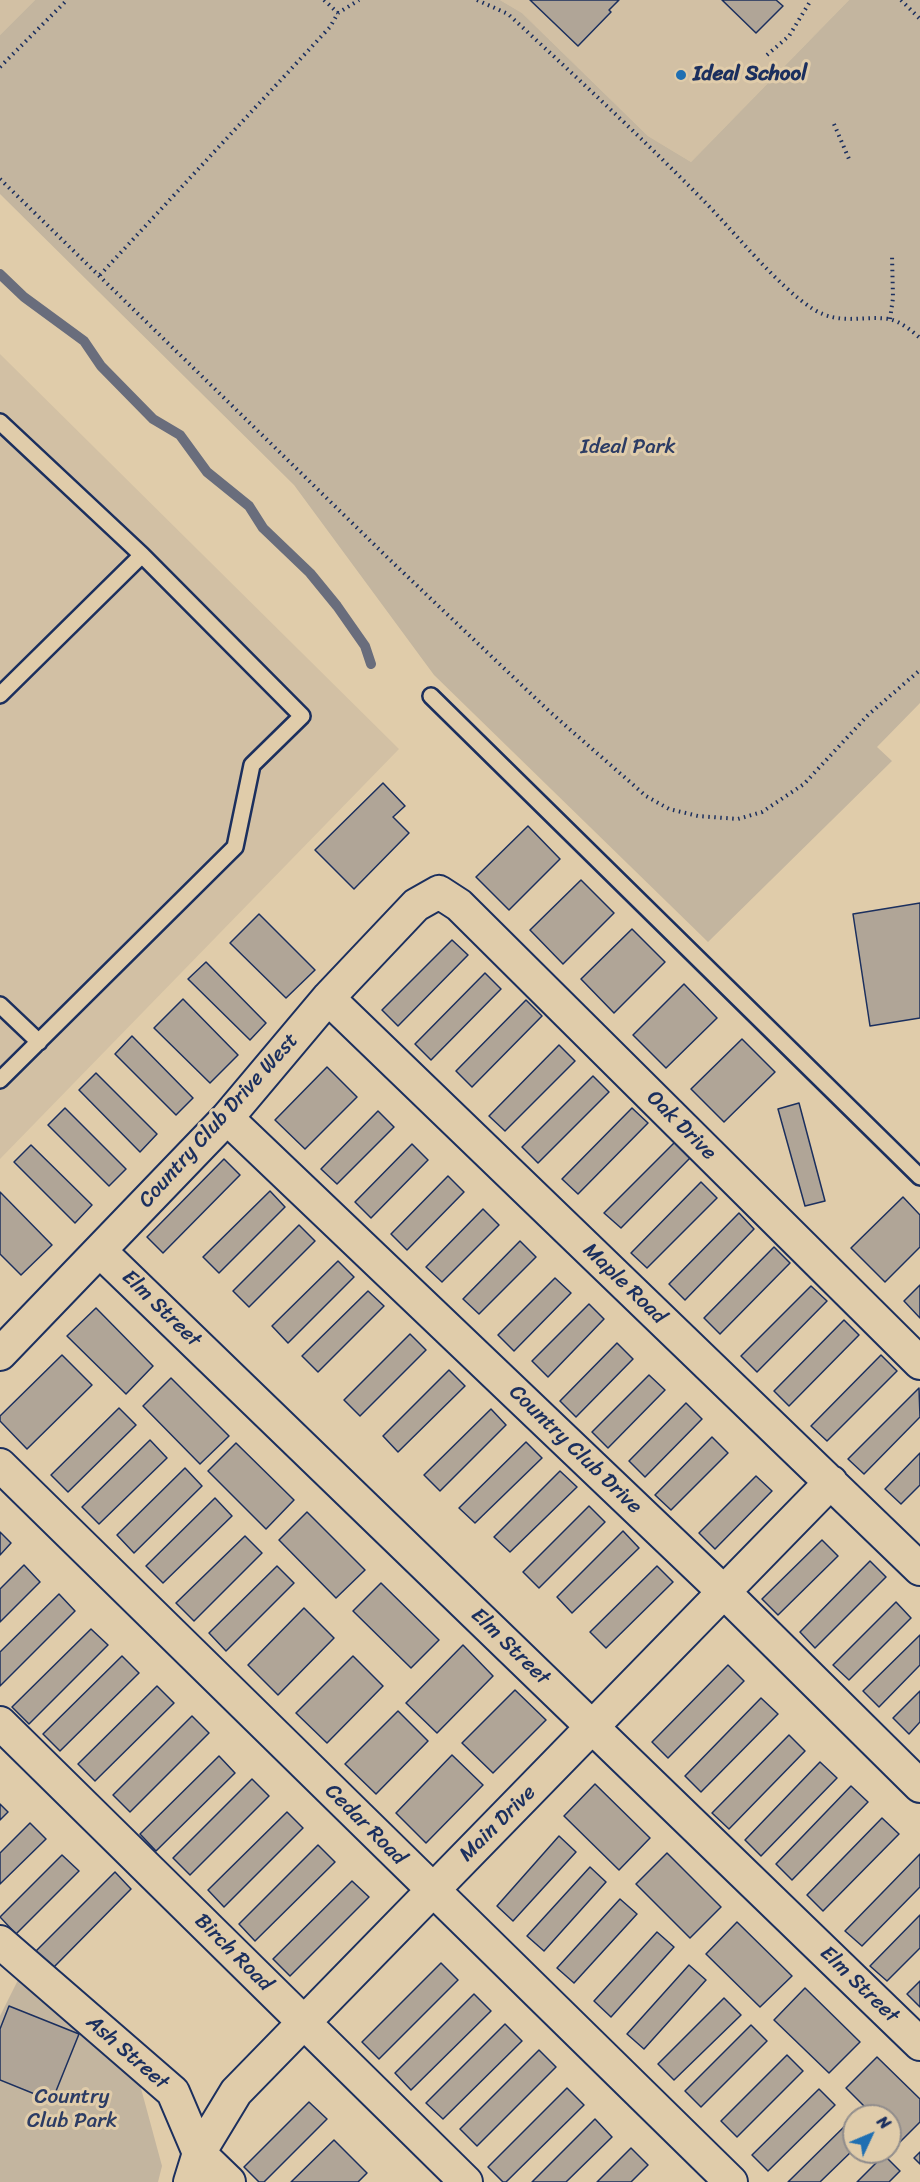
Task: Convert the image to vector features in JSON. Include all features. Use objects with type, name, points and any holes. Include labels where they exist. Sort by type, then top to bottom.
[{"type":"street","name":"Country Club Drive West","points":[[0,1354],[227,1118],[328,998],[416,905],[439,892]]},
{"type":"street","name":"Oak Drive","points":[[439,892],[459,905],[920,1363]]},
{"type":"street","name":"Maple Road","points":[[328,998],[920,1569]]},
{"type":"street","name":"Country Club Drive","points":[[227,1118],[725,1593],[920,1786]]},
{"type":"street","name":"Elm Street","points":[[100,1251],[920,2044]]},
{"type":"street","name":"Cedar Road","points":[[0,1465],[731,2182]]},
{"type":"street","name":"Main Drive","points":[[195,2168],[217,2120],[236,2092],[831,1482]]},
{"type":"street","name":"Birch Road","points":[[0,1723],[466,2182]]},
{"type":"street","name":"Ash Street","points":[[0,1942],[173,2092],[195,2168],[229,2182]]},
{"type":"lane","points":[[0,422],[142,555],[302,716],[252,765],[235,847],[0,1080]]},
{"type":"lane","points":[[0,695],[142,555]]},
{"type":"lane","points":[[430,696],[920,1177]]},
{"type":"lane","points":[[0,1005],[39,1042]]},
{"type":"path","points":[[0,67],[68,0]]},
{"type":"path","points":[[324,0],[338,14]]},
{"type":"path","points":[[100,275],[330,27],[338,14],[358,0]]},
{"type":"path","points":[[477,0],[508,14],[516,21],[665,161],[785,286],[814,310],[835,318],[890,320],[912,330],[920,338]]},
{"type":"path","points":[[767,55],[789,36],[811,0]]},
{"type":"path","points":[[901,0],[920,20]]},
{"type":"path","points":[[834,124],[849,159]]},
{"type":"path","points":[[0,178],[389,559],[550,712],[646,796],[669,809],[698,816],[738,819],[762,812],[804,784],[868,715],[920,670]]},
{"type":"path","points":[[890,320],[893,298],[892,255]]},
{"type":"shaded area","points":[[0,0],[35,0],[0,35]]},
{"type":"shaded area","name":"Ideal School","points":[[500,0],[849,0],[691,162],[648,136],[522,13]]},
{"type":"shaded area","points":[[0,354],[399,749],[0,1159]]},
{"type":"green space","name":"Ideal Park","points":[[35,0],[500,0],[522,13],[648,136],[691,162],[849,0],[920,0],[920,703],[877,747],[892,761],[708,942],[434,675],[294,485],[0,194],[0,35]]},
{"type":"green space","name":"Country Club Park","points":[[23,1970],[136,2070],[162,2166],[158,2182],[0,2182],[0,2016]]},
{"type":"building","points":[[530,0],[619,0],[609,10],[611,12],[578,46]]},
{"type":"building","points":[[722,0],[776,0],[783,6],[756,33]]},
{"type":"building","points":[[383,783],[405,806],[393,817],[409,833],[354,889],[315,850]]},
{"type":"building","points":[[528,826],[560,859],[509,910],[476,877]]},
{"type":"building","points":[[581,880],[614,913],[563,964],[530,930]]},
{"type":"building","points":[[920,903],[920,1018],[870,1026],[853,914]]},
{"type":"building","points":[[259,914],[315,970],[286,998],[230,943]]},
{"type":"building","points":[[632,929],[665,962],[614,1013],[581,979]]},
{"type":"building","points":[[452,940],[468,955],[398,1026],[382,1010]]},
{"type":"building","points":[[206,962],[266,1023],[250,1040],[188,979]]},
{"type":"building","points":[[485,973],[501,989],[431,1060],[415,1044]]},
{"type":"building","points":[[684,984],[717,1018],[666,1068],[633,1035]]},
{"type":"building","points":[[183,999],[238,1055],[210,1083],[154,1028]]},
{"type":"building","points":[[526,1000],[542,1016],[472,1087],[456,1071]]},
{"type":"building","points":[[132,1036],[193,1098],[176,1115],[115,1054]]},
{"type":"building","points":[[742,1039],[775,1072],[724,1122],[691,1089]]},
{"type":"building","points":[[559,1045],[575,1061],[505,1131],[489,1116]]},
{"type":"building","points":[[327,1067],[357,1097],[305,1149],[275,1120]]},
{"type":"building","points":[[96,1073],[157,1134],[140,1152],[79,1090]]},
{"type":"building","points":[[593,1076],[609,1092],[538,1163],[522,1147]]},
{"type":"building","points":[[799,1103],[825,1201],[805,1206],[778,1109]]},
{"type":"building","points":[[65,1108],[126,1169],[109,1186],[48,1125]]},
{"type":"building","points":[[632,1108],[648,1123],[578,1194],[562,1179]]},
{"type":"building","points":[[378,1111],[394,1127],[337,1184],[321,1169]]},
{"type":"building","points":[[675,1142],[690,1158],[621,1228],[604,1213]]},
{"type":"building","points":[[412,1144],[428,1160],[371,1218],[355,1202]]},
{"type":"building","points":[[31,1145],[92,1205],[75,1223],[14,1162]]},
{"type":"building","points":[[224,1159],[240,1175],[163,1253],[147,1237]]},
{"type":"building","points":[[448,1176],[464,1192],[407,1250],[391,1234]]},
{"type":"building","points":[[701,1182],[717,1198],[647,1268],[631,1253]]},
{"type":"building","points":[[270,1191],[285,1207],[219,1273],[203,1257]]},
{"type":"building","points":[[0,1192],[52,1245],[21,1275],[0,1254]]},
{"type":"building","points":[[903,1197],[920,1215],[920,1247],[885,1282],[851,1248]]},
{"type":"building","points":[[483,1209],[499,1225],[442,1282],[426,1267]]},
{"type":"building","points":[[739,1213],[754,1229],[685,1300],[669,1284]]},
{"type":"building","points":[[299,1225],[315,1241],[249,1307],[233,1291]]},
{"type":"building","points":[[520,1241],[536,1257],[479,1314],[463,1299]]},
{"type":"building","points":[[774,1247],[790,1263],[720,1334],[704,1318]]},
{"type":"building","points":[[338,1261],[354,1277],[288,1343],[272,1326]]},
{"type":"building","points":[[555,1278],[571,1293],[514,1351],[498,1335]]},
{"type":"building","points":[[920,1285],[920,1318],[904,1301]]},
{"type":"building","points":[[811,1286],[827,1301],[757,1372],[741,1356]]},
{"type":"building","points":[[368,1291],[384,1306],[318,1372],[302,1356]]},
{"type":"building","points":[[589,1304],[604,1319],[548,1377],[532,1361]]},
{"type":"building","points":[[96,1308],[153,1366],[126,1394],[67,1336]]},
{"type":"building","points":[[844,1320],[859,1335],[789,1406],[774,1391]]},
{"type":"building","points":[[410,1334],[426,1350],[360,1416],[344,1400]]},
{"type":"building","points":[[617,1343],[633,1359],[576,1417],[560,1401]]},
{"type":"building","points":[[62,1355],[92,1385],[27,1449],[0,1421],[0,1416]]},
{"type":"building","points":[[881,1355],[897,1371],[827,1441],[811,1426]]},
{"type":"building","points":[[449,1370],[465,1386],[398,1452],[383,1436]]},
{"type":"building","points":[[649,1375],[665,1390],[608,1448],[592,1432]]},
{"type":"building","points":[[171,1378],[229,1436],[200,1464],[143,1406]]},
{"type":"building","points":[[919,1388],[920,1417],[864,1474],[848,1459]]},
{"type":"building","points":[[686,1403],[702,1419],[645,1477],[629,1461]]},
{"type":"building","points":[[119,1408],[136,1425],[68,1492],[51,1475]]},
{"type":"building","points":[[491,1409],[506,1425],[440,1491],[424,1475]]},
{"type":"building","points":[[712,1437],[728,1453],[671,1510],[655,1495]]},
{"type":"building","points":[[150,1440],[167,1458],[99,1524],[82,1507]]},
{"type":"building","points":[[526,1442],[542,1458],[475,1523],[459,1508]]},
{"type":"building","points":[[236,1443],[294,1500],[266,1529],[208,1471]]},
{"type":"building","points":[[920,1453],[920,1485],[901,1504],[885,1489]]},
{"type":"building","points":[[185,1468],[202,1486],[134,1553],[117,1535]]},
{"type":"building","points":[[560,1471],[577,1487],[510,1552],[494,1537]]},
{"type":"building","points":[[756,1476],[772,1491],[715,1549],[699,1533]]},
{"type":"building","points":[[215,1498],[232,1516],[163,1583],[146,1566]]},
{"type":"building","points":[[589,1506],[605,1522],[539,1588],[523,1572]]},
{"type":"building","points":[[307,1512],[365,1570],[336,1598],[279,1540]]},
{"type":"building","points":[[623,1531],[639,1548],[572,1613],[557,1597]]},
{"type":"building","points":[[0,1532],[11,1543],[0,1555]]},
{"type":"building","points":[[245,1536],[262,1553],[194,1621],[176,1603]]},
{"type":"building","points":[[822,1540],[838,1556],[778,1615],[762,1599]]},
{"type":"building","points":[[870,1561],[886,1577],[815,1648],[800,1632]]},
{"type":"building","points":[[24,1565],[40,1582],[0,1622],[0,1589]]},
{"type":"building","points":[[277,1566],[294,1583],[226,1651],[209,1633]]},
{"type":"building","points":[[657,1566],[673,1582],[606,1648],[590,1632]]},
{"type":"building","points":[[381,1583],[439,1640],[411,1668],[353,1611]]},
{"type":"building","points":[[59,1594],[75,1611],[0,1686],[0,1652]]},
{"type":"building","points":[[896,1602],[911,1618],[849,1680],[833,1665]]},
{"type":"building","points":[[304,1608],[334,1638],[278,1695],[248,1665]]},
{"type":"building","points":[[91,1629],[108,1645],[29,1724],[12,1707]]},
{"type":"building","points":[[920,1635],[920,1665],[879,1707],[863,1691]]},
{"type":"building","points":[[463,1645],[493,1676],[437,1733],[406,1703]]},
{"type":"building","points":[[122,1656],[139,1673],[60,1751],[43,1734]]},
{"type":"building","points":[[353,1656],[383,1686],[327,1743],[296,1713]]},
{"type":"building","points":[[728,1665],[744,1681],[668,1758],[652,1742]]},
{"type":"building","points":[[157,1686],[174,1703],[95,1781],[78,1764]]},
{"type":"building","points":[[515,1690],[546,1720],[493,1773],[462,1743]]},
{"type":"building","points":[[920,1691],[920,1722],[909,1734],[893,1718]]},
{"type":"building","points":[[761,1698],[778,1714],[701,1792],[685,1776]]},
{"type":"building","points":[[398,1711],[428,1741],[376,1794],[345,1764]]},
{"type":"building","points":[[192,1716],[209,1733],[130,1812],[113,1795]]},
{"type":"building","points":[[789,1735],[805,1751],[729,1829],[712,1813]]},
{"type":"building","points":[[452,1755],[483,1785],[426,1843],[396,1813]]},
{"type":"building","points":[[219,1756],[235,1773],[156,1851],[140,1834]]},
{"type":"building","points":[[820,1762],[837,1778],[761,1856],[745,1840]]},
{"type":"building","points":[[252,1779],[269,1796],[190,1875],[173,1858]]},
{"type":"building","points":[[595,1784],[650,1838],[619,1870],[564,1816]]},
{"type":"building","points":[[851,1786],[868,1802],[792,1880],[776,1864]]},
{"type":"building","points":[[0,1804],[8,1812],[0,1820]]},
{"type":"building","points":[[287,1812],[303,1828],[224,1907],[208,1890]]},
{"type":"building","points":[[882,1818],[899,1834],[823,1911],[807,1895]]},
{"type":"building","points":[[30,1823],[46,1839],[0,1884],[0,1853]]},
{"type":"building","points":[[559,1836],[576,1852],[513,1921],[497,1906]]},
{"type":"building","points":[[318,1845],[335,1862],[255,1941],[239,1924]]},
{"type":"building","points":[[667,1853],[721,1907],[690,1938],[636,1884]]},
{"type":"building","points":[[920,1854],[920,1887],[862,1946],[845,1931]]},
{"type":"building","points":[[62,1855],[79,1871],[16,1934],[0,1917]]},
{"type":"building","points":[[590,1867],[606,1882],[544,1951],[527,1936]]},
{"type":"building","points":[[115,1872],[131,1889],[53,1968],[36,1951]]},
{"type":"building","points":[[352,1881],[369,1897],[290,1976],[273,1959]]},
{"type":"building","points":[[620,1899],[637,1914],[574,1983],[557,1968]]},
{"type":"building","points":[[920,1915],[920,1948],[887,1981],[870,1966]]},
{"type":"building","points":[[737,1922],[792,1976],[760,2007],[706,1954]]},
{"type":"building","points":[[657,1932],[674,1947],[611,2017],[594,2001]]},
{"type":"building","points":[[441,1963],[458,1980],[379,2059],[362,2042]]},
{"type":"building","points":[[689,1965],[706,1980],[644,2049],[627,2034]]},
{"type":"building","points":[[920,1981],[920,2007],[907,1994]]},
{"type":"building","points":[[805,1988],[860,2042],[829,2073],[774,2020]]},
{"type":"building","points":[[474,1994],[491,2011],[411,2090],[395,2073]]},
{"type":"building","points":[[724,1998],[741,2015],[674,2080],[658,2064]]},
{"type":"building","points":[[9,2006],[79,2034],[52,2101],[0,2080],[0,2029]]},
{"type":"building","points":[[505,2024],[522,2041],[443,2119],[426,2103]]},
{"type":"building","points":[[751,2025],[767,2041],[701,2107],[685,2091]]},
{"type":"building","points":[[539,2050],[556,2067],[477,2146],[460,2129]]},
{"type":"building","points":[[787,2055],[803,2071],[737,2137],[721,2121]]},
{"type":"building","points":[[877,2057],[920,2099],[920,2122],[902,2140],[902,2104],[862,2104],[846,2088]]},
{"type":"building","points":[[567,2088],[584,2105],[506,2182],[503,2182],[488,2167]]},
{"type":"building","points":[[819,2089],[835,2105],[768,2171],[752,2155]]},
{"type":"building","points":[[309,2102],[327,2119],[264,2182],[259,2182],[244,2167]]},
{"type":"building","points":[[595,2119],[612,2137],[566,2182],[532,2182]]},
{"type":"building","points":[[842,2129],[842,2161],[820,2182],[788,2182]]},
{"type":"building","points":[[334,2140],[367,2173],[358,2182],[291,2182]]},
{"type":"building","points":[[631,2148],[648,2165],[631,2182],[597,2182]]},
{"type":"building","points":[[920,2152],[920,2164],[914,2158]]},
{"type":"building","points":[[875,2164],[893,2164],[900,2171],[889,2182],[857,2182]]},
{"type":"waterway","points":[[0,274],[24,297],[84,341],[101,366],[153,419],[180,435],[207,472],[249,506],[263,528],[310,573],[337,606],[365,646],[371,664]]},
{"type":"place","name":"Ideal School","points":[[681,75]]}]
